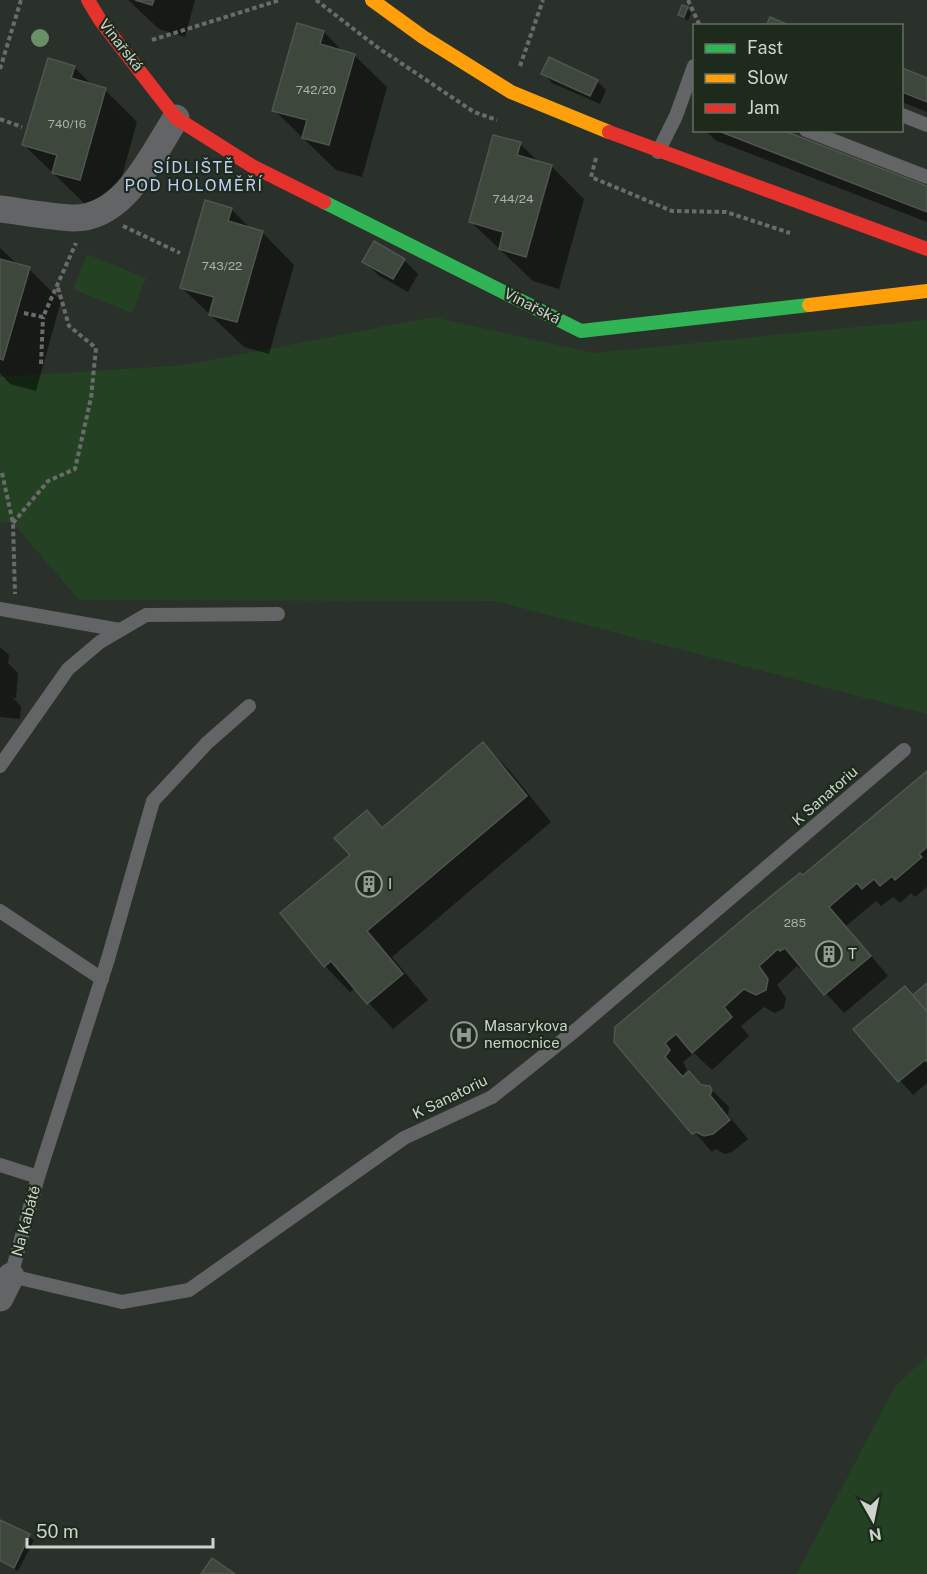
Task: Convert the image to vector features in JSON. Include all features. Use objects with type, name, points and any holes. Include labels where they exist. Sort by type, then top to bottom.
[{"type":"street","name":"Vinařská","points":[[88,0],[100,20],[124,48],[176,118],[252,166],[581,331],[927,291]]},
{"type":"street","points":[[372,0],[423,37],[511,92],[658,152],[927,249]]},
{"type":"street","points":[[0,209],[76,218],[105,210],[132,187],[176,118]]},
{"type":"lane","points":[[658,152],[676,116],[693,69]]},
{"type":"lane","points":[[903,115],[927,125]]},
{"type":"lane","points":[[824,134],[927,177]]},
{"type":"lane","points":[[0,609],[120,630]]},
{"type":"lane","points":[[0,765],[68,669],[100,642],[146,615],[278,614]]},
{"type":"lane","name":"Na Kabátě","points":[[6,1287],[38,1177],[102,979],[153,801],[207,743],[249,706]]},
{"type":"lane","name":"K Sanatoriu","points":[[6,1287],[122,1302],[189,1290],[404,1138],[492,1097],[577,1029],[904,750]]},
{"type":"lane","points":[[0,911],[102,979]]},
{"type":"lane","points":[[0,1166],[38,1177]]},
{"type":"path","points":[[0,69],[21,0]]},
{"type":"path","points":[[124,48],[280,0]]},
{"type":"path","points":[[511,92],[543,0]]},
{"type":"path","points":[[688,0],[699,24]]},
{"type":"path","points":[[0,119],[22,127]]},
{"type":"path","points":[[41,364],[43,317],[92,214],[180,254]]},
{"type":"path","points":[[13,523],[48,481],[75,469],[91,398],[96,348],[69,326],[57,284]]},
{"type":"path","points":[[24,313],[43,317]]},
{"type":"path","points":[[2,473],[13,523],[16,612]]},
{"type":"green space","points":[[87,254],[146,278],[132,313],[73,289]]},
{"type":"green space","points":[[433,317],[594,353],[927,320],[927,714],[495,601],[79,600],[13,523],[0,522],[0,377],[185,365]]},
{"type":"green space","points":[[927,1356],[927,1574],[797,1574],[894,1388]]},
{"type":"building","points":[[135,0],[154,0],[152,5]]},
{"type":"building","points":[[682,5],[688,7],[684,17],[678,15]]},
{"type":"building","points":[[770,17],[786,24],[767,24]]},
{"type":"building","points":[[297,23],[324,31],[320,44],[355,54],[329,145],[302,138],[307,120],[272,111]]},
{"type":"building","points":[[549,57],[598,80],[590,96],[541,74]]},
{"type":"building","points":[[48,58],[75,66],[71,78],[106,88],[80,180],[52,173],[57,155],[22,145]]},
{"type":"building","points":[[903,68],[927,78],[927,102],[903,92]]},
{"type":"building","points":[[721,132],[787,132],[927,186],[927,212]]},
{"type":"building","points":[[493,135],[521,142],[517,155],[552,165],[526,257],[499,249],[503,232],[469,222]]},
{"type":"building","points":[[205,200],[232,208],[228,221],[263,231],[237,322],[209,315],[214,297],[180,288]]},
{"type":"building","points":[[374,241],[405,259],[393,279],[362,262]]},
{"type":"building","points":[[0,259],[30,267],[3,360],[0,359]]},
{"type":"building","name":"I","points":[[483,742],[527,796],[367,931],[403,974],[367,1004],[331,961],[324,967],[280,913],[350,855],[334,838],[367,810],[382,828]]},
{"type":"building","name":"T","points":[[927,771],[927,847],[919,854],[922,857],[895,880],[892,876],[880,886],[874,879],[862,889],[857,883],[829,907],[871,956],[824,995],[785,948],[780,951],[778,949],[759,966],[768,979],[766,990],[756,995],[744,989],[724,1007],[732,1017],[692,1053],[676,1034],[665,1043],[670,1050],[665,1057],[683,1077],[689,1071],[701,1085],[710,1086],[712,1091],[710,1095],[730,1120],[713,1134],[704,1136],[696,1132],[692,1134],[614,1042],[615,1027],[754,910],[800,873],[803,875]]},
{"type":"building","points":[[927,983],[927,1012],[913,995]]},
{"type":"building","points":[[905,986],[927,1012],[927,1062],[925,1060],[898,1082],[853,1029]]},
{"type":"building","points":[[0,1520],[30,1534],[14,1568],[0,1561]]},
{"type":"building","points":[[212,1558],[235,1574],[201,1574]]},
{"type":"traffic: fast","points":[[324,202],[581,331],[809,305]]},
{"type":"traffic: slow","points":[[372,0],[423,37],[511,92],[609,132]]},
{"type":"traffic: slow","points":[[809,305],[927,291]]},
{"type":"traffic: jam","points":[[88,0],[100,20],[176,118],[252,166],[324,202]]},
{"type":"traffic: jam","points":[[609,132],[927,249]]},
{"type":"place","name":"I","points":[[369,884]]},
{"type":"place","name":"T","points":[[829,954]]},
{"type":"place","name":"Masarykova nemocnice","points":[[464,1035]]},
{"type":"district","name":"SÍDLIŠTĚ POD HOLOMĚŘÍ","points":[[194,176]]}]
